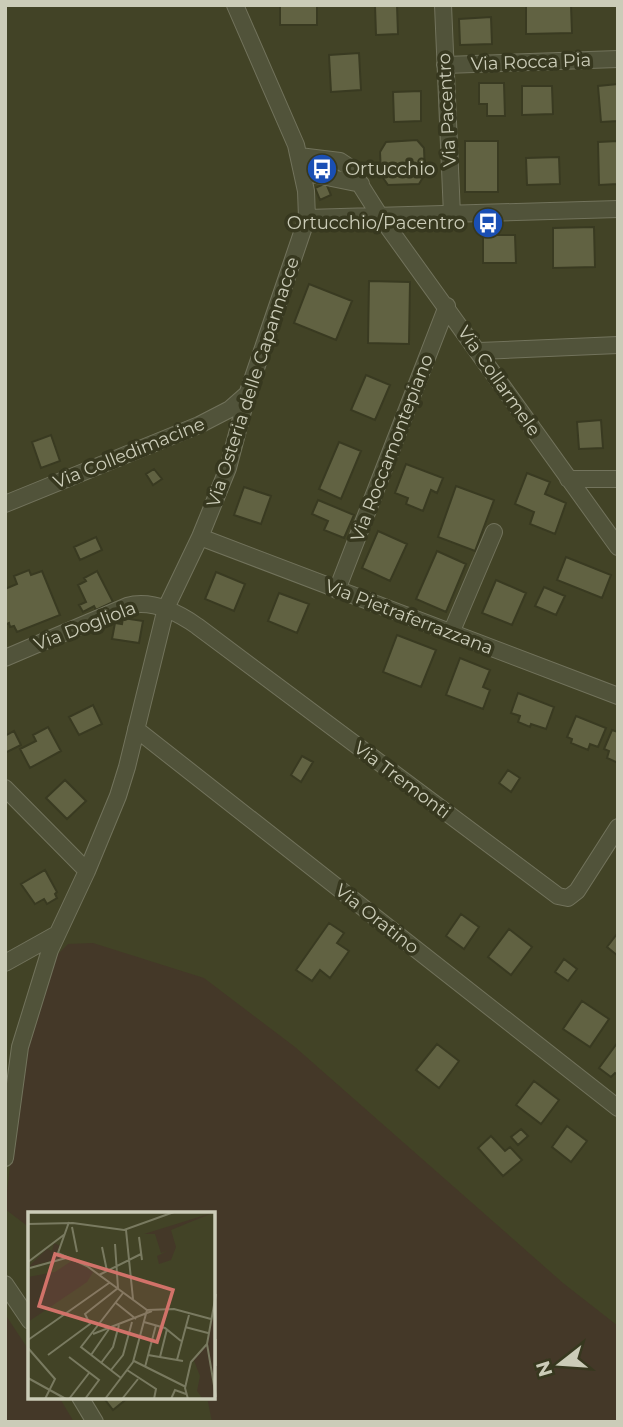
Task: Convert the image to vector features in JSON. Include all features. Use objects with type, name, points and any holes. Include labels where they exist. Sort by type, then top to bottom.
[{"type":"street","name":"Via Osteria delle Capannacce","points":[[5,1158],[20,1047],[57,934],[118,796],[166,608],[200,537],[228,468],[248,393],[307,218],[308,205],[301,164],[235,5]]},
{"type":"street","name":"Via Pacentro","points":[[443,5],[452,215]]},
{"type":"street","name":"Via Rocca Pia","points":[[445,65],[618,59]]},
{"type":"street","name":"Via Collarmele","points":[[301,164],[340,161],[349,167],[380,216],[618,547]]},
{"type":"street","points":[[307,218],[618,209]]},
{"type":"street","name":"Via Roccamontepiano","points":[[337,590],[447,306]]},
{"type":"street","points":[[479,351],[618,345]]},
{"type":"street","name":"Via Colledimacine","points":[[5,504],[199,425],[230,409],[248,393]]},
{"type":"street","points":[[569,480],[618,478]]},
{"type":"street","points":[[451,633],[494,532]]},
{"type":"street","name":"Via Pietraferrazzana","points":[[200,537],[618,696]]},
{"type":"street","name":"Via Dogliola","points":[[5,658],[132,605],[146,604],[166,608]]},
{"type":"street","name":"Via Tremonti","points":[[166,608],[197,626],[558,896],[568,898],[577,891],[618,827]]},
{"type":"street","name":"Via Oratino","points":[[136,729],[618,1108]]},
{"type":"street","points":[[7,794],[87,871]]},
{"type":"street","points":[[5,963],[57,934]]},
{"type":"street","points":[[5,1284],[28,1318]]},
{"type":"street","points":[[81,1399],[95,1422]]},
{"type":"shaded area","points":[[93,943],[204,978],[295,1047],[563,1283],[618,1326],[618,1422],[212,1422],[207,1399],[215,1399],[215,1212],[28,1212],[28,1226],[5,1209],[24,1045],[52,960],[68,944]]},
{"type":"shaded area","points":[[5,1314],[28,1349],[28,1399],[60,1399],[74,1422],[5,1422]]},
{"type":"building","points":[[280,5],[317,5],[317,25],[280,25]]},
{"type":"building","points":[[397,5],[398,34],[376,35],[375,6]]},
{"type":"building","points":[[526,5],[571,5],[572,33],[526,34]]},
{"type":"building","points":[[491,17],[492,44],[460,45],[459,19]]},
{"type":"building","points":[[359,53],[361,90],[331,92],[329,55]]},
{"type":"building","points":[[479,83],[504,83],[505,116],[487,116],[487,104],[479,104]]},
{"type":"building","points":[[618,84],[618,121],[601,122],[598,86]]},
{"type":"building","points":[[522,86],[552,86],[553,114],[522,115]]},
{"type":"building","points":[[421,91],[421,121],[394,122],[393,92]]},
{"type":"building","points":[[417,140],[424,148],[425,174],[419,184],[388,185],[381,175],[380,152],[386,142]]},
{"type":"building","points":[[465,141],[498,141],[498,192],[465,192]]},
{"type":"building","points":[[618,141],[618,184],[599,185],[598,142]]},
{"type":"building","points":[[559,157],[560,184],[527,185],[526,158]]},
{"type":"building","points":[[326,183],[331,195],[320,200],[315,188]]},
{"type":"building","points":[[594,227],[595,267],[553,268],[553,228]]},
{"type":"building","points":[[483,235],[515,235],[516,263],[483,263]]},
{"type":"building","points":[[369,281],[410,282],[409,344],[368,343]]},
{"type":"building","points":[[309,284],[352,301],[336,340],[294,323]]},
{"type":"building","points":[[366,375],[390,385],[375,420],[351,410]]},
{"type":"building","points":[[601,420],[603,448],[579,449],[577,422]]},
{"type":"building","points":[[51,435],[60,461],[41,468],[32,442]]},
{"type":"building","points":[[339,442],[361,451],[341,499],[319,489]]},
{"type":"building","points":[[406,464],[443,478],[437,493],[431,490],[423,511],[406,504],[408,498],[395,493]]},
{"type":"building","points":[[154,469],[162,479],[153,485],[146,474]]},
{"type":"building","points":[[527,473],[550,482],[545,494],[566,503],[555,534],[530,524],[534,512],[515,504]]},
{"type":"building","points":[[456,486],[494,500],[475,551],[438,537]]},
{"type":"building","points":[[244,487],[271,496],[261,524],[234,515]]},
{"type":"building","points":[[318,500],[354,515],[344,538],[324,530],[328,521],[312,514]]},
{"type":"building","points":[[378,531],[407,544],[390,581],[362,568]]},
{"type":"building","points":[[96,537],[102,550],[80,560],[74,547]]},
{"type":"building","points":[[437,551],[466,564],[446,612],[416,599]]},
{"type":"building","points":[[566,557],[611,575],[602,598],[557,580]]},
{"type":"building","points":[[29,570],[31,575],[42,571],[60,615],[17,632],[9,623],[5,625],[5,589],[17,584],[14,576]]},
{"type":"building","points":[[97,571],[113,602],[96,610],[94,606],[83,612],[79,605],[86,602],[78,585]]},
{"type":"building","points":[[216,572],[245,584],[234,611],[205,599]]},
{"type":"building","points":[[496,580],[526,593],[512,625],[482,613]]},
{"type":"building","points":[[544,587],[565,596],[556,615],[535,606]]},
{"type":"building","points":[[279,593],[309,604],[297,633],[268,621]]},
{"type":"building","points":[[123,618],[143,621],[139,643],[112,639],[115,623],[122,624]]},
{"type":"building","points":[[397,635],[436,650],[421,687],[383,672]]},
{"type":"building","points":[[460,658],[490,670],[483,687],[490,690],[483,709],[446,695]]},
{"type":"building","points":[[518,693],[554,707],[546,729],[518,722],[520,716],[511,713]]},
{"type":"building","points":[[93,705],[102,724],[79,735],[69,717]]},
{"type":"building","points":[[576,716],[606,728],[598,747],[590,744],[588,750],[571,743],[572,739],[567,737]]},
{"type":"building","points":[[48,727],[61,751],[30,768],[20,749],[36,741],[33,735]]},
{"type":"building","points":[[612,730],[618,732],[618,763],[607,758],[609,751],[604,749]]},
{"type":"building","points":[[14,731],[21,745],[5,753],[5,736]]},
{"type":"building","points":[[302,756],[313,762],[301,782],[291,775]]},
{"type":"building","points":[[508,770],[520,778],[511,792],[499,783]]},
{"type":"building","points":[[65,780],[86,801],[67,819],[46,798]]},
{"type":"building","points":[[45,870],[57,892],[57,898],[47,904],[44,899],[35,904],[21,884]]},
{"type":"building","points":[[461,914],[479,927],[464,949],[446,936]]},
{"type":"building","points":[[329,923],[344,933],[337,943],[349,951],[330,978],[320,970],[312,981],[296,970]]},
{"type":"building","points":[[509,929],[532,947],[511,975],[488,957]]},
{"type":"building","points":[[618,934],[618,956],[607,947]]},
{"type":"building","points":[[564,959],[577,969],[568,981],[555,972]]},
{"type":"building","points":[[582,1001],[609,1019],[590,1047],[563,1029]]},
{"type":"building","points":[[618,1042],[618,1075],[615,1073],[611,1077],[599,1068]]},
{"type":"building","points":[[437,1044],[459,1061],[439,1088],[416,1070]]},
{"type":"building","points":[[534,1081],[559,1100],[541,1124],[516,1105]]},
{"type":"building","points":[[567,1126],[587,1141],[571,1162],[552,1147]]},
{"type":"building","points":[[521,1129],[528,1136],[518,1145],[511,1137]]},
{"type":"building","points":[[491,1136],[505,1151],[510,1147],[522,1160],[503,1176],[478,1148]]},
{"type":"building","points":[[105,1399],[127,1399],[113,1410]]},
{"type":"place","name":"Ortucchio","points":[[322,169]]},
{"type":"place","name":"Ortucchio/Pacentro","points":[[488,223]]}]
